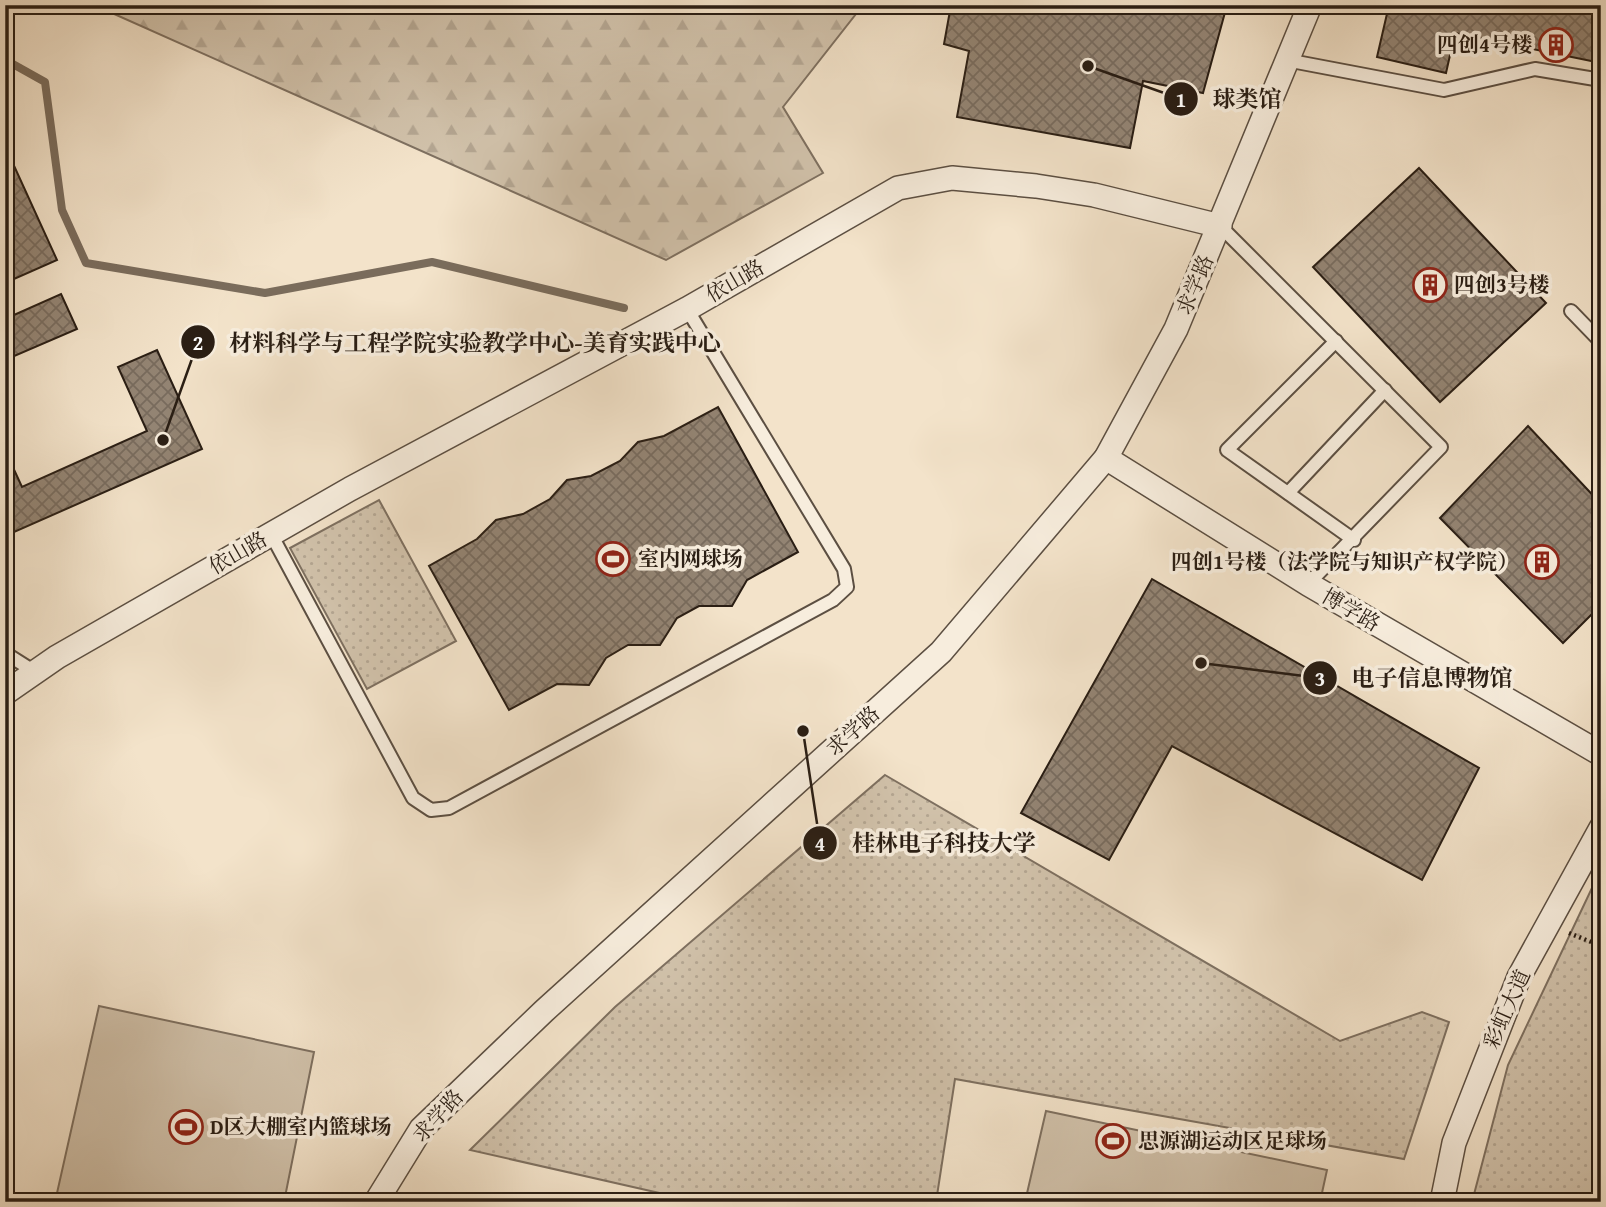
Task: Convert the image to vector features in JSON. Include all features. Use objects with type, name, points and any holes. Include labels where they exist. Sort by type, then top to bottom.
[{"type":"street","points":[[1220,226],[1310,5]]},
{"type":"street","name":"依山路","points":[[5,693],[35,672],[271,534],[687,309],[875,200],[921,181],[952,178],[1036,186],[1094,195],[1220,226]]},
{"type":"street","name":"求学路","points":[[376,1202],[421,1129],[544,1011],[941,652],[1106,458],[1176,329],[1220,226]]},
{"type":"street","name":"博学路","points":[[1106,458],[1307,584],[1601,754]]},
{"type":"street","name":"彩虹大道","points":[[1442,1202],[1454,1143],[1480,1069],[1519,977],[1601,828]]},
{"type":"lane","points":[[1286,60],[1444,90],[1535,69],[1601,80]]},
{"type":"lane","points":[[1220,226],[1441,447],[1354,540],[1307,584]]},
{"type":"lane","points":[[271,534],[413,798],[430,810],[449,808],[821,607],[846,589],[846,573],[687,309]]},
{"type":"lane","points":[[1571,311],[1601,342]]},
{"type":"lane","points":[[1336,341],[1227,450],[1354,540]]},
{"type":"lane","points":[[1288,493],[1385,390]]},
{"type":"lane","points":[[5,653],[35,672]]},
{"type":"path","points":[[1549,925],[1601,946]]},
{"type":"green space","points":[[94,5],[863,5],[783,107],[823,173],[666,260]]},
{"type":"green space","points":[[379,500],[456,641],[367,689],[290,548]]},
{"type":"green space","points":[[885,775],[1340,1041],[1422,1012],[1449,1022],[1404,1159],[955,1079],[936,1202],[699,1202],[470,1150],[615,1007]]},
{"type":"green space","points":[[1601,869],[1601,1202],[1472,1202],[1508,1065]]},
{"type":"green space","name":"D区大棚室内篮球场","points":[[99,1006],[314,1052],[284,1202],[55,1202]]},
{"type":"green space","name":"思源湖运动区足球场","points":[[1046,1111],[1327,1170],[1320,1202],[1025,1202]]},
{"type":"building","points":[[951,5],[1227,5],[1203,93],[1143,81],[1130,148],[957,117],[969,51],[944,44]]},
{"type":"building","name":"四创4号楼","points":[[1389,5],[1601,5],[1601,63],[1455,33],[1446,73],[1377,57]]},
{"type":"building","points":[[5,146],[57,260],[5,283]]},
{"type":"building","name":"四创3号楼","points":[[1419,168],[1546,303],[1440,402],[1313,267]]},
{"type":"building","points":[[61,294],[77,329],[5,360],[5,319]]},
{"type":"building","points":[[157,350],[202,449],[5,536],[5,450],[22,487],[147,431],[118,367]]},
{"type":"building","name":"室内网球场","points":[[718,407],[798,552],[747,580],[732,606],[699,606],[677,618],[660,645],[628,645],[606,658],[589,685],[557,684],[509,710],[429,566],[477,539],[496,520],[523,514],[550,499],[567,480],[591,476],[620,461],[638,442],[664,436]]},
{"type":"building","name":"四创1号楼（法学院与知识产权学院）","points":[[1528,426],[1601,504],[1601,605],[1563,643],[1440,518]]},
{"type":"building","points":[[1152,579],[1479,768],[1422,880],[1172,746],[1109,860],[1021,813]]},
{"type":"waterway","points":[[5,66],[11,63],[45,82],[62,210],[86,263],[265,293],[432,262],[624,308]]},
{"type":"place","name":"四创4号楼","points":[[1556,45]]},
{"type":"place","name":"球类馆","points":[[1088,66]]},
{"type":"place","name":"四创3号楼","points":[[1430,285]]},
{"type":"place","name":"材料科学与工程学院实验教学中心-美育实践中心","points":[[163,440]]},
{"type":"place","name":"室内网球场","points":[[613,559]]},
{"type":"place","name":"四创1号楼（法学院与知识产权学院）","points":[[1542,562]]},
{"type":"place","name":"电子信息博物馆","points":[[1201,663]]},
{"type":"place","name":"桂林电子科技大学","points":[[803,731]]},
{"type":"place","name":"D区大棚室内篮球场","points":[[186,1127]]},
{"type":"place","name":"思源湖运动区足球场","points":[[1113,1141]]}]
